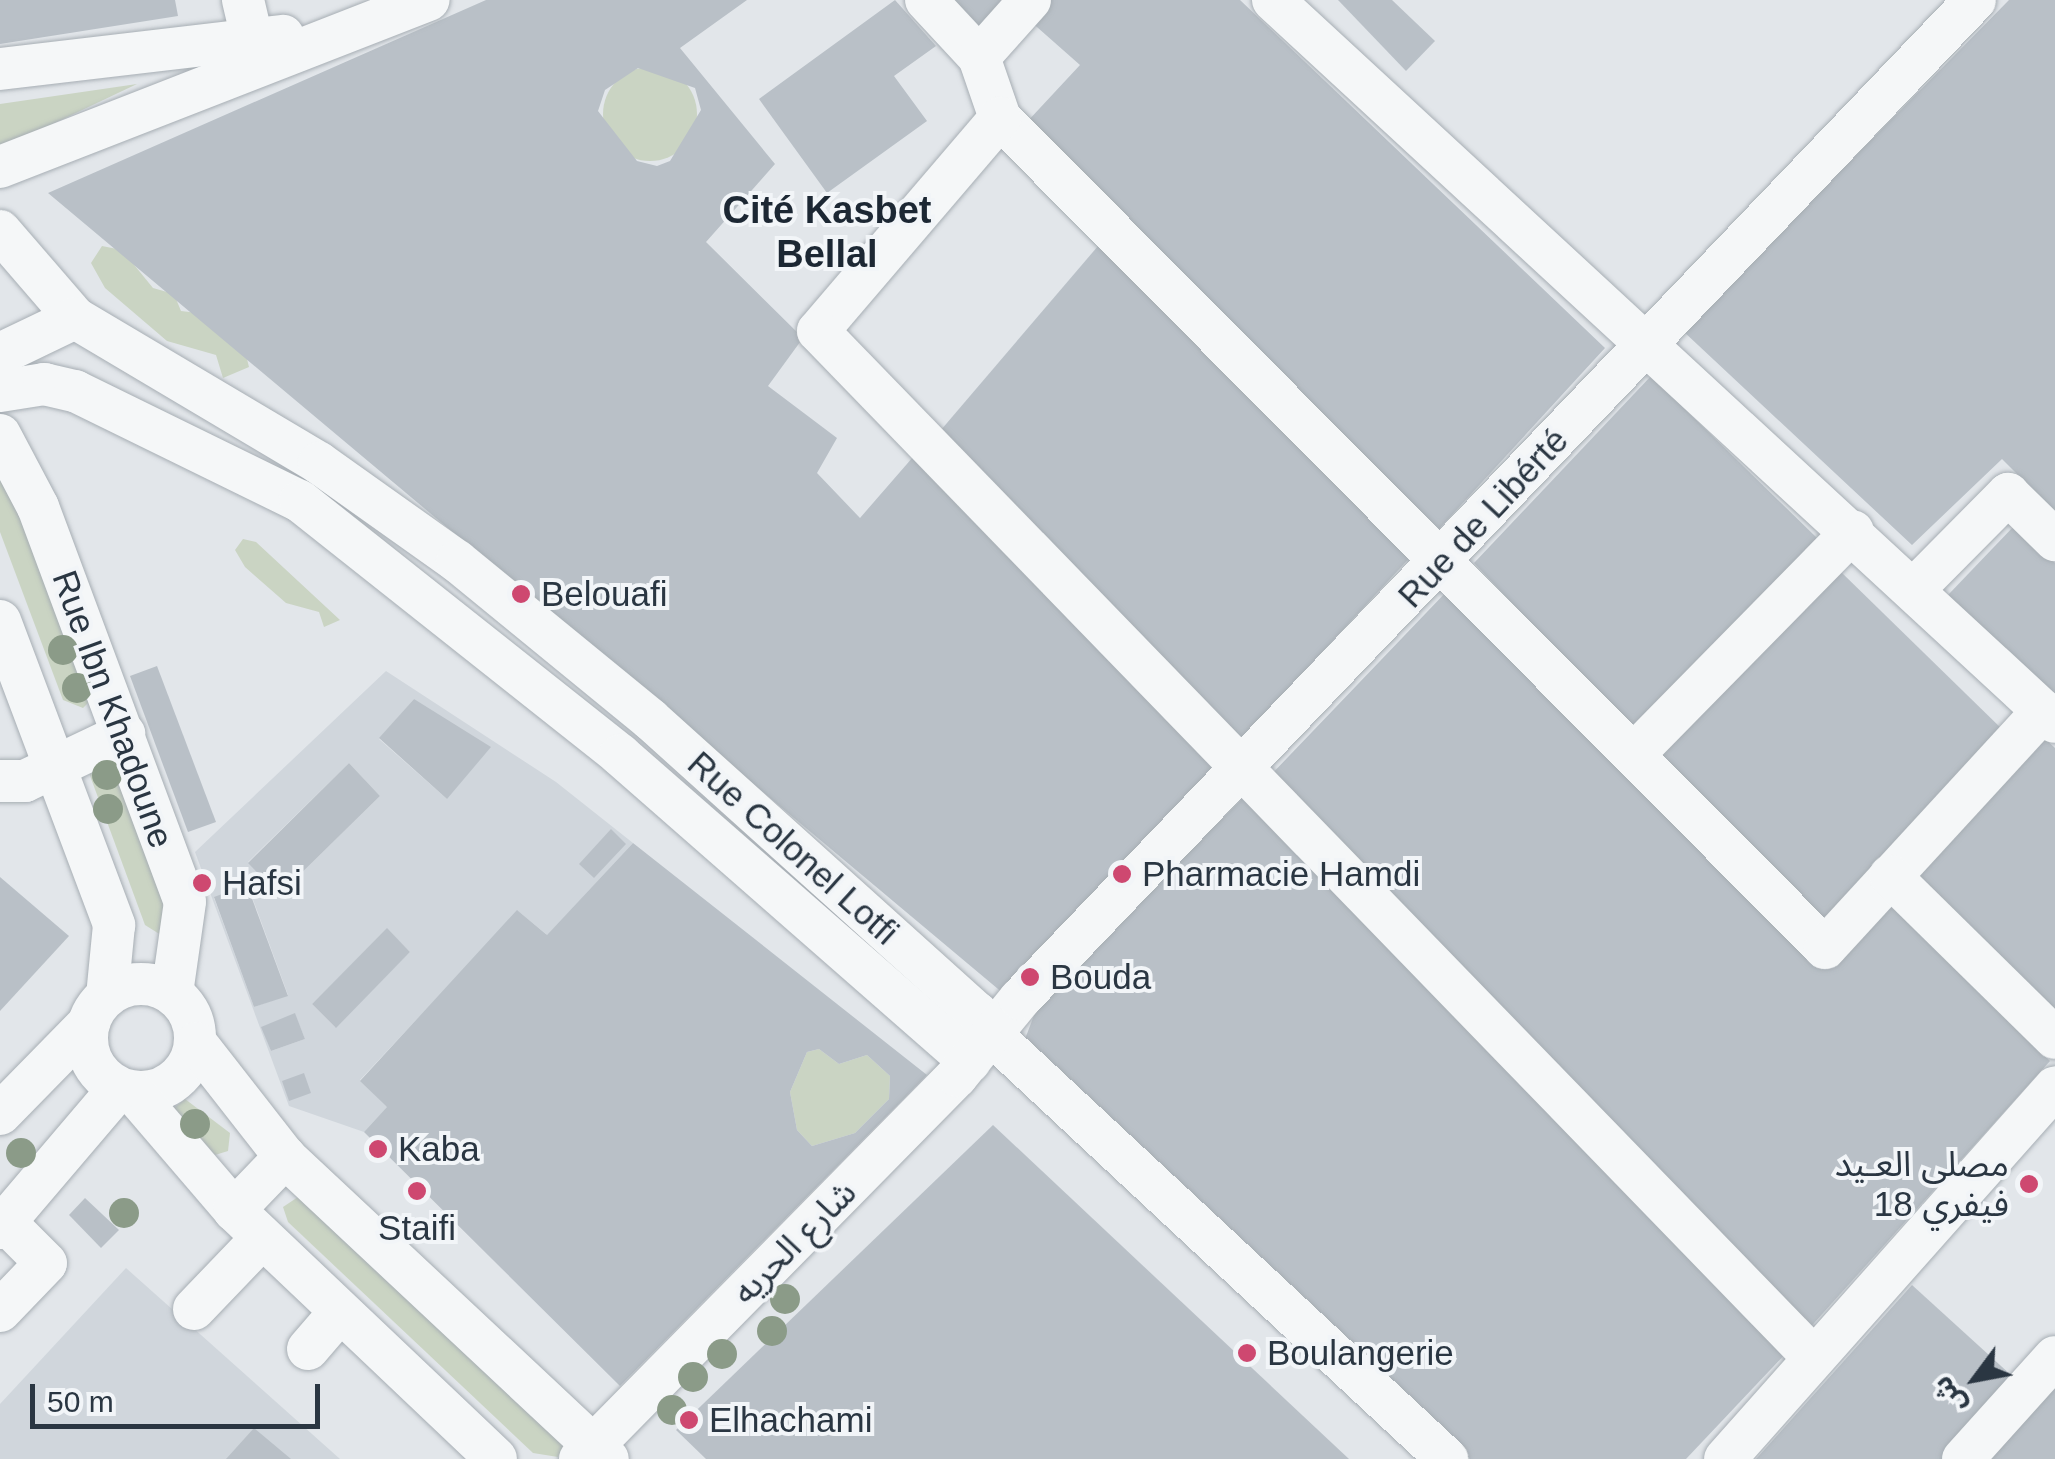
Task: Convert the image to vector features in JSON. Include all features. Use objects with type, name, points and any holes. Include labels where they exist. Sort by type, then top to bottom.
[{"type":"street","points":[[244,0],[256,53]]},
{"type":"street","points":[[926,0],[979,57],[1000,118],[1637,751],[1825,948],[1890,876],[2049,716],[1650,340],[1273,0]]},
{"type":"street","points":[[979,57],[1030,0]]},
{"type":"street","name":"Rue de Libérté","points":[[981,1049],[1241,770],[1975,0]]},
{"type":"street","points":[[0,167],[256,53],[412,6]]},
{"type":"street","points":[[0,69],[256,53]]},
{"type":"street","points":[[1000,118],[818,331],[1810,1354]]},
{"type":"street","name":"Rue Colonel Lotfi","points":[[0,231],[75,318],[319,463],[457,561],[650,719],[978,1013],[981,1049]]},
{"type":"street","points":[[0,354],[75,318]]},
{"type":"street","points":[[6,443],[15,389]]},
{"type":"street","name":"Rue Colonel Lotfi","points":[[15,389],[74,391],[300,501],[981,1049],[1447,1459]]},
{"type":"street","name":"Rue Ibn Khadoune","points":[[6,443],[124,734],[184,902],[172,993]]},
{"type":"street","points":[[1914,590],[2008,494],[2055,540]]},
{"type":"street","points":[[1637,751],[1853,531]]},
{"type":"street","name":"Rue Ibn Khadoune","points":[[0,621],[58,764],[114,925],[98,1009]]},
{"type":"street","points":[[620,755],[650,719]]},
{"type":"street","points":[[0,781],[15,784],[124,734]]},
{"type":"street","points":[[1890,876],[2055,1038]]},
{"type":"street","points":[[0,1114],[98,1009],[146,984],[172,993],[194,1024],[196,1043],[285,1157],[594,1454]]},
{"type":"street","points":[[98,1009],[90,1054],[248,1224],[496,1459]]},
{"type":"street","points":[[0,1311],[46,1263],[2,1225],[126,1090],[168,1086],[196,1043]]},
{"type":"street","name":"شارع الحريه","points":[[594,1454],[981,1049]]},
{"type":"street","points":[[1725,1459],[1810,1354],[2055,1087]]},
{"type":"street","points":[[194,1309],[285,1157]]},
{"type":"street","points":[[308,1349],[339,1314]]},
{"type":"street","points":[[1963,1459],[2055,1357]]},
{"type":"shaded area","points":[[386,671],[556,782],[633,843],[364,1132],[289,1106],[195,852]],"holes":[[[414,699],[447,799],[379,739]],[[349,763],[380,796],[279,895],[248,862]],[[248,886],[288,995],[254,1007],[214,898]],[[518,911],[546,934],[386,1106],[360,1080]],[[387,929],[410,952],[335,1027],[312,1004]],[[295,1014],[305,1039],[271,1051],[262,1027]]]},
{"type":"shaded area","points":[[126,1268],[340,1459],[0,1459],[0,1404]]},
{"type":"green space","points":[[650,67],[668,71],[683,81],[693,96],[697,114],[693,132],[683,147],[668,157],[650,161],[632,157],[617,147],[607,132],[603,114],[607,96],[617,81],[632,71]]},
{"type":"green space","points":[[137,84],[0,149],[0,104]]},
{"type":"green space","points":[[102,246],[122,250],[153,288],[174,294],[181,311],[198,313],[246,355],[249,367],[223,378],[216,355],[167,341],[105,288],[91,263]]},
{"type":"green space","points":[[0,458],[90,701],[83,708],[63,700],[0,532]]},
{"type":"green space","points":[[243,539],[256,542],[340,620],[324,627],[319,612],[286,603],[245,567],[235,550]]},
{"type":"green space","points":[[111,760],[173,917],[161,935],[145,925],[89,773]]},
{"type":"green space","points":[[819,1049],[839,1064],[867,1055],[890,1076],[889,1099],[855,1133],[812,1146],[797,1130],[790,1092],[807,1052]]},
{"type":"green space","points":[[185,1099],[230,1133],[228,1151],[215,1155],[174,1108]]},
{"type":"green space","points":[[298,1197],[564,1444],[558,1457],[533,1453],[288,1222],[283,1207]]},
{"type":"building","points":[[0,0],[175,0],[178,16],[0,44]]},
{"type":"building","points":[[486,0],[747,0],[680,48],[775,164],[706,242],[803,338],[768,386],[837,438],[817,473],[860,518],[913,457],[1214,768],[1004,994],[48,193]],"holes":[[[638,68],[695,88],[701,110],[670,161],[657,166],[637,161],[598,111],[605,90]]]},
{"type":"building","points":[[895,0],[936,46],[894,76],[927,121],[827,193],[759,99]]},
{"type":"building","points":[[945,0],[1017,0],[982,36]]},
{"type":"building","points":[[1047,0],[1240,0],[1605,348],[1439,529],[1026,123],[1080,65],[1029,20]]},
{"type":"building","points":[[1338,0],[1392,0],[1435,41],[1406,71]]},
{"type":"building","points":[[2009,0],[2055,0],[2055,512],[2002,459],[1912,545],[1683,331]]},
{"type":"building","points":[[1104,239],[1415,552],[1237,744],[935,437]]},
{"type":"building","points":[[1651,376],[1817,538],[1632,729],[1474,563]]},
{"type":"building","points":[[2015,525],[2055,563],[2055,698],[1948,595]]},
{"type":"building","points":[[1840,571],[2005,732],[1824,918],[1659,758]]},
{"type":"building","points":[[1449,589],[1827,964],[1887,898],[2050,1061],[1806,1332],[1266,780]]},
{"type":"building","points":[[157,666],[216,822],[188,832],[130,676]]},
{"type":"building","points":[[414,699],[491,747],[447,799],[379,738]]},
{"type":"building","points":[[2042,736],[2055,748],[2055,1010],[1926,891],[1919,872]]},
{"type":"building","points":[[349,763],[380,796],[279,895],[248,863]]},
{"type":"building","points":[[1243,798],[1790,1349],[1686,1459],[1470,1459],[1025,1039],[1041,997]]},
{"type":"building","points":[[611,829],[626,844],[594,878],[579,864]]},
{"type":"building","points":[[633,843],[927,1075],[620,1386],[364,1132],[387,1107],[360,1081],[517,910],[547,935]],"holes":[[[819,1049],[839,1064],[867,1055],[890,1076],[889,1099],[855,1133],[812,1146],[797,1130],[790,1092],[807,1052]]]},
{"type":"building","points":[[0,877],[69,936],[0,1011]]},
{"type":"building","points":[[247,885],[288,996],[254,1007],[214,897]]},
{"type":"building","points":[[387,928],[410,952],[336,1028],[312,1004]]},
{"type":"building","points":[[295,1013],[305,1039],[271,1051],[261,1027]]},
{"type":"building","points":[[304,1073],[311,1093],[289,1101],[282,1081]]},
{"type":"building","points":[[993,1125],[1349,1459],[706,1459],[676,1430]]},
{"type":"building","points":[[85,1198],[119,1230],[101,1248],[69,1215]]},
{"type":"building","points":[[1912,1285],[2023,1386],[1956,1459],[1756,1459]]},
{"type":"building","points":[[2055,1371],[2055,1459],[1976,1459]]},
{"type":"building","points":[[254,1428],[291,1459],[226,1459]]},
{"type":"place","name":"Belouafi","points":[[521,594]]},
{"type":"place","name":"Pharmacie Hamdi","points":[[1122,874]]},
{"type":"place","name":"Hafsi","points":[[202,883]]},
{"type":"place","name":"Bouda","points":[[1030,977]]},
{"type":"place","name":"Kaba","points":[[378,1149]]},
{"type":"place","name":"مصلى العـيد 18 فيفري","points":[[2029,1184]]},
{"type":"place","name":"Staifi","points":[[417,1191]]},
{"type":"place","name":"Boulangerie","points":[[1247,1353]]},
{"type":"place","name":"Elhachami","points":[[689,1420]]},
{"type":"district","name":"Cité Kasbet Bellal","points":[[827,233]]}]
